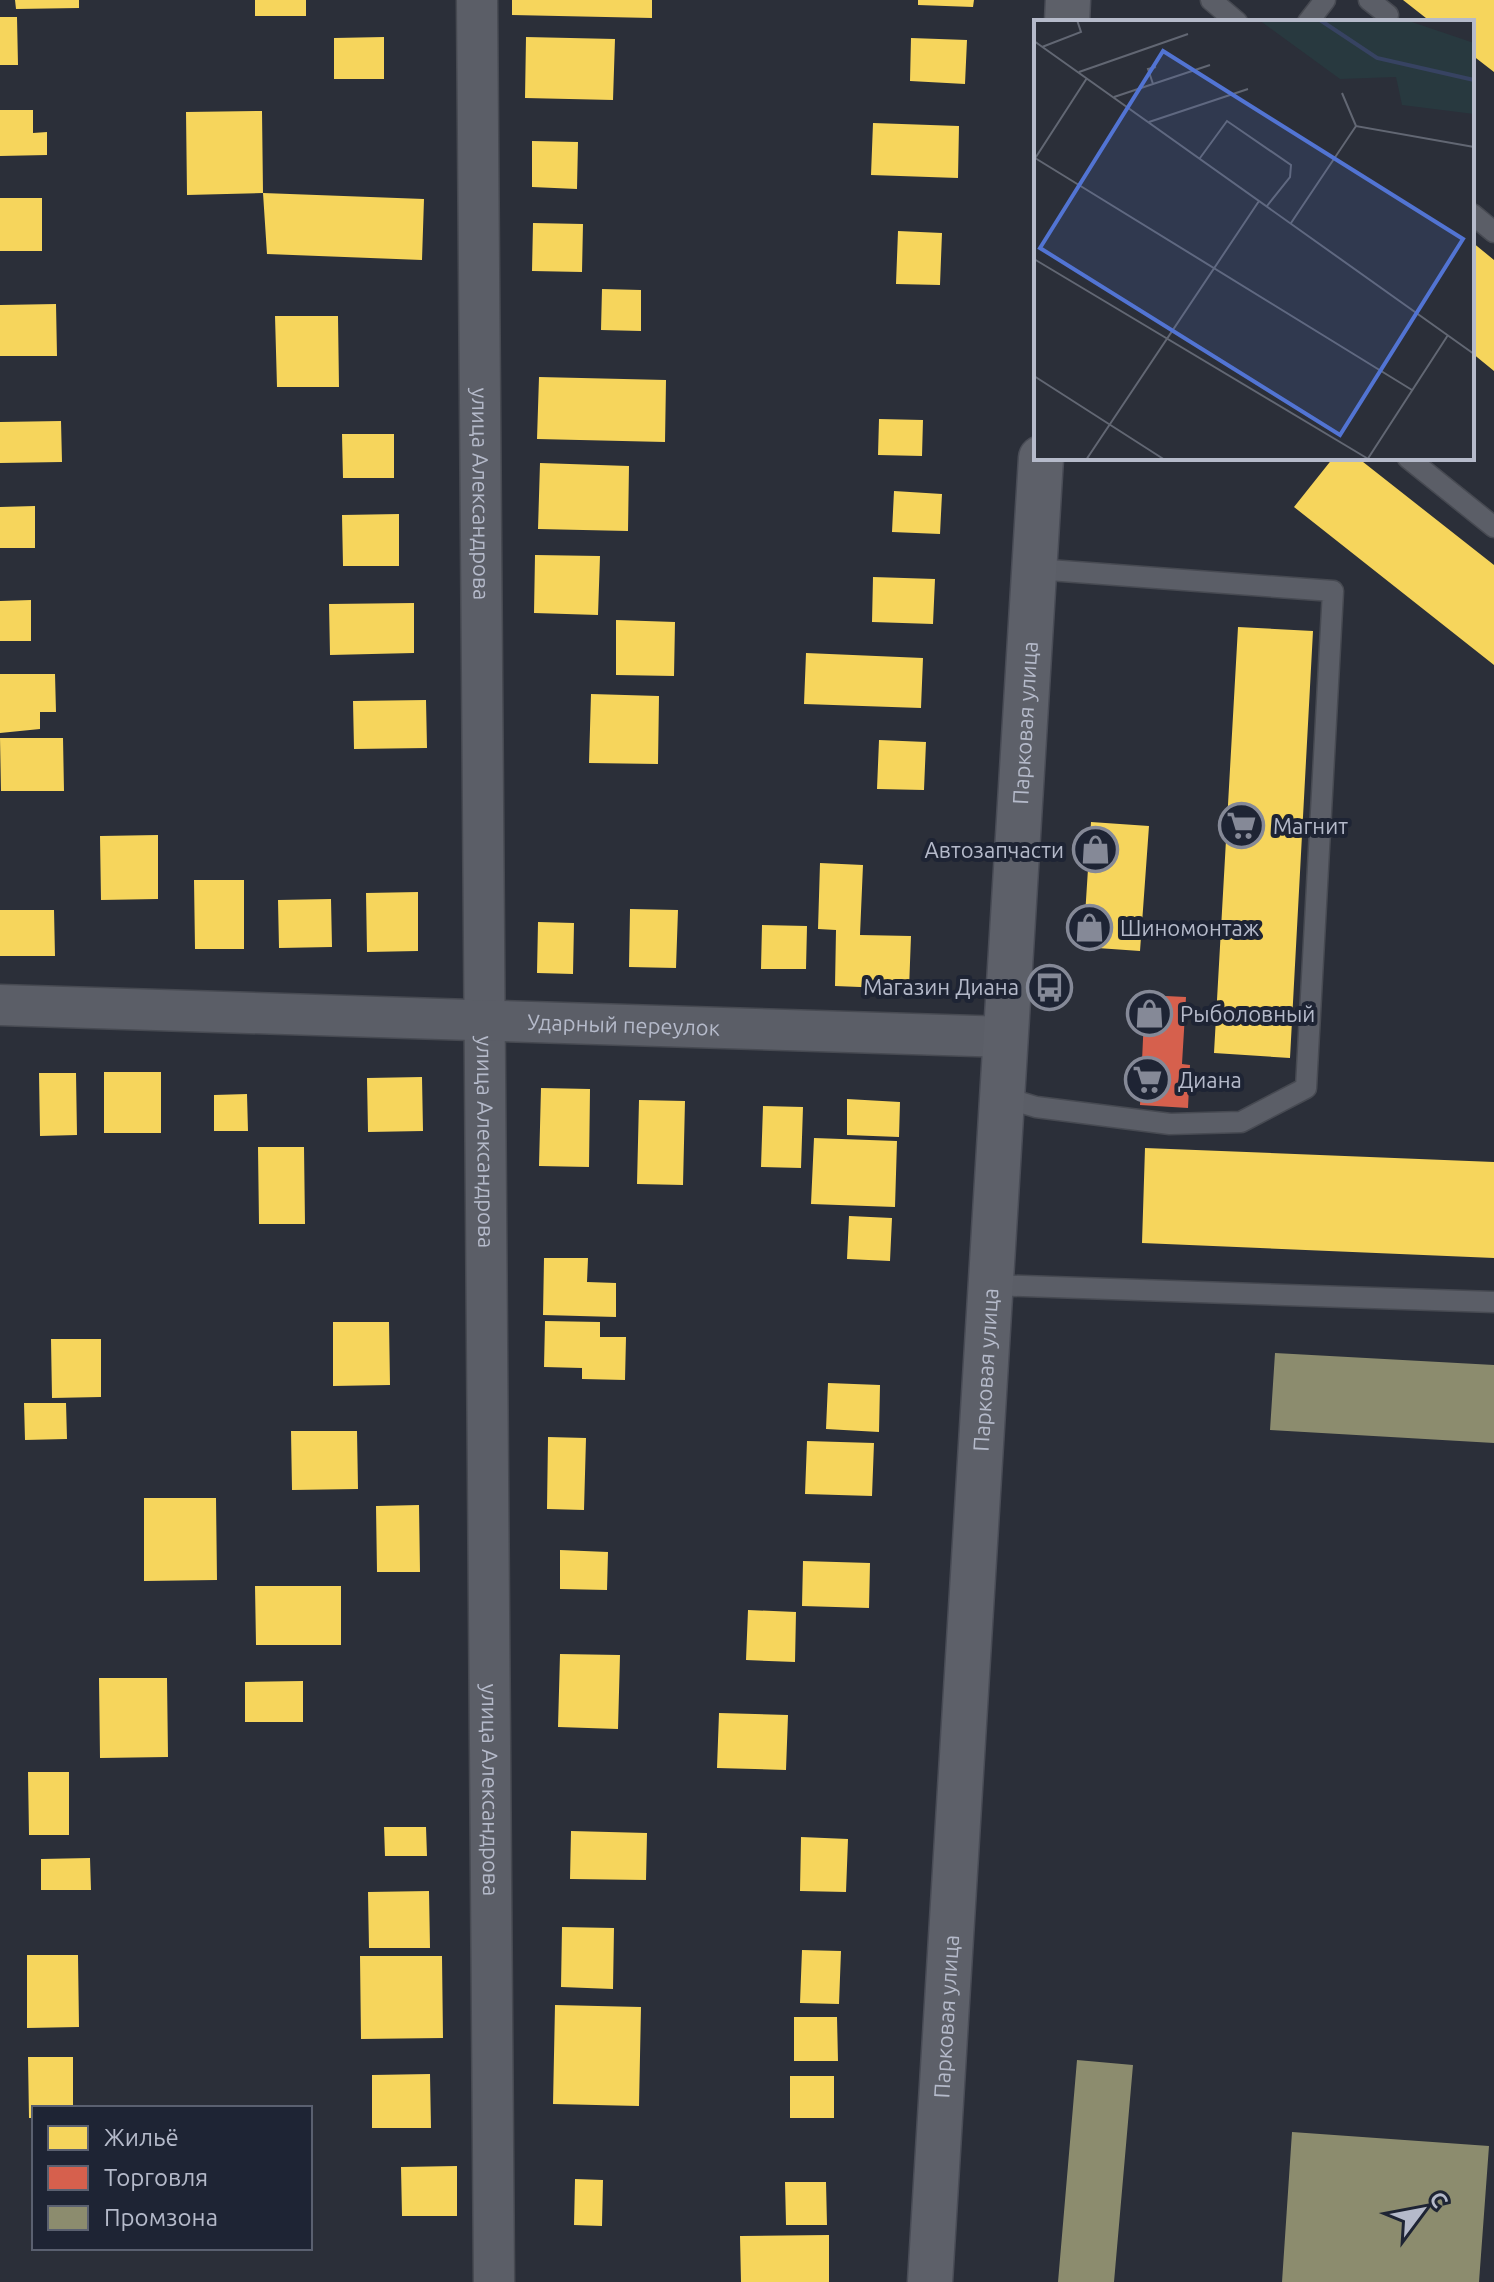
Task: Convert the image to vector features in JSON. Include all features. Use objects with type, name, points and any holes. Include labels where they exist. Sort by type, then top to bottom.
[{"type":"main road","points":[[1067,20],[1068,0]]},
{"type":"main road","name":"Парковая улица","points":[[930,2282],[1041,460]]},
{"type":"street","name":"улица Александрова","points":[[477,0],[494,2282]]},
{"type":"street","name":"Ударный переулок","points":[[0,1005],[1007,1037]]},
{"type":"lane","points":[[1211,0],[1235,20]]},
{"type":"lane","points":[[1310,20],[1325,0]]},
{"type":"lane","points":[[1369,0],[1388,15]]},
{"type":"lane","points":[[1474,216],[1494,232]]},
{"type":"lane","points":[[1410,460],[1494,527]]},
{"type":"lane","points":[[1003,1097],[1036,1107],[1170,1124],[1241,1122],[1306,1088],[1333,591],[1035,569]]},
{"type":"lane","points":[[991,1285],[1494,1302]]},
{"type":"building: Жильё","points":[[15,0],[79,0],[79,8],[16,9]]},
{"type":"building: Жильё","points":[[255,0],[306,0],[306,16],[255,16]]},
{"type":"building: Жильё","points":[[512,0],[652,0],[652,18],[512,15]]},
{"type":"building: Жильё","points":[[918,0],[974,0],[973,7],[918,5]]},
{"type":"building: Жильё","points":[[1403,0],[1494,0],[1494,72],[1474,57],[1474,20],[1428,20]]},
{"type":"building: Жильё","points":[[0,17],[17,17],[18,65],[0,65]]},
{"type":"building: Жильё","points":[[384,37],[384,79],[334,79],[334,38]]},
{"type":"building: Жильё","points":[[526,37],[615,39],[613,100],[525,98]]},
{"type":"building: Жильё","points":[[911,38],[967,40],[965,84],[910,81]]},
{"type":"building: Жильё","points":[[0,110],[33,110],[33,133],[47,132],[47,155],[0,156]]},
{"type":"building: Жильё","points":[[262,111],[263,193],[187,195],[186,112]]},
{"type":"building: Жильё","points":[[873,123],[959,126],[958,178],[871,175]]},
{"type":"building: Жильё","points":[[532,141],[578,142],[577,189],[532,187]]},
{"type":"building: Жильё","points":[[263,193],[424,199],[422,260],[267,254]]},
{"type":"building: Жильё","points":[[0,198],[42,198],[42,251],[0,251]]},
{"type":"building: Жильё","points":[[533,223],[583,224],[582,272],[532,271]]},
{"type":"building: Жильё","points":[[898,231],[942,233],[940,285],[896,284]]},
{"type":"building: Жильё","points":[[1474,244],[1494,260],[1494,371],[1474,355]]},
{"type":"building: Жильё","points":[[602,289],[641,290],[641,331],[601,330]]},
{"type":"building: Жильё","points":[[56,304],[57,356],[0,356],[0,305]]},
{"type":"building: Жильё","points":[[275,316],[338,316],[339,387],[277,387]]},
{"type":"building: Жильё","points":[[539,377],[666,380],[665,442],[537,439]]},
{"type":"building: Жильё","points":[[879,419],[923,420],[922,456],[878,455]]},
{"type":"building: Жильё","points":[[61,421],[62,462],[0,463],[0,422]]},
{"type":"building: Жильё","points":[[342,434],[394,434],[394,478],[343,478]]},
{"type":"building: Жильё","points":[[1331,460],[1361,460],[1494,565],[1494,665],[1294,507]]},
{"type":"building: Жильё","points":[[540,463],[629,466],[628,531],[538,529]]},
{"type":"building: Жильё","points":[[894,491],[942,494],[940,534],[892,532]]},
{"type":"building: Жильё","points":[[35,506],[35,548],[0,548],[0,507]]},
{"type":"building: Жильё","points":[[399,514],[399,566],[343,566],[342,515]]},
{"type":"building: Жильё","points":[[535,555],[600,556],[598,615],[534,613]]},
{"type":"building: Жильё","points":[[873,577],[935,579],[933,624],[872,622]]},
{"type":"building: Жильё","points":[[31,600],[31,641],[0,641],[0,601]]},
{"type":"building: Жильё","points":[[414,603],[414,653],[330,655],[329,604]]},
{"type":"building: Жильё","points":[[616,620],[675,622],[674,676],[616,675]]},
{"type":"building: Жильё","points":[[1238,627],[1313,631],[1290,1058],[1214,1053]]},
{"type":"building: Жильё","points":[[806,653],[923,658],[921,708],[804,704]]},
{"type":"building: Жильё","points":[[0,674],[55,674],[56,712],[40,712],[40,729],[0,733]]},
{"type":"building: Жильё","points":[[591,694],[659,696],[658,764],[589,763]]},
{"type":"building: Жильё","points":[[426,700],[427,748],[354,749],[353,701]]},
{"type":"building: Жильё","points":[[0,738],[63,738],[64,791],[1,791]]},
{"type":"building: Жильё","points":[[879,740],[926,742],[924,790],[877,789]]},
{"type":"building: Жильё","points":[[1091,822],[1149,826],[1140,951],[1083,947]]},
{"type":"building: Жильё","points":[[158,835],[158,899],[101,900],[100,836]]},
{"type":"building: Жильё","points":[[820,863],[863,865],[860,935],[911,936],[909,989],[835,986],[836,930],[818,929]]},
{"type":"building: Жильё","points":[[194,880],[244,880],[244,949],[195,949]]},
{"type":"building: Жильё","points":[[418,892],[418,951],[367,952],[366,893]]},
{"type":"building: Жильё","points":[[331,899],[332,947],[279,948],[278,900]]},
{"type":"building: Жильё","points":[[630,909],[678,910],[676,968],[629,967]]},
{"type":"building: Жильё","points":[[0,910],[54,910],[55,956],[0,956]]},
{"type":"building: Жильё","points":[[538,922],[574,923],[573,974],[537,973]]},
{"type":"building: Жильё","points":[[762,925],[807,926],[806,969],[761,969]]},
{"type":"building: Жильё","points":[[104,1072],[161,1072],[161,1133],[104,1133]]},
{"type":"building: Жильё","points":[[39,1073],[76,1073],[77,1135],[40,1136]]},
{"type":"building: Жильё","points":[[422,1077],[423,1131],[368,1132],[367,1078]]},
{"type":"building: Жильё","points":[[541,1088],[590,1089],[589,1167],[539,1166]]},
{"type":"building: Жильё","points":[[247,1094],[248,1131],[214,1131],[214,1095]]},
{"type":"building: Жильё","points":[[847,1099],[900,1102],[899,1137],[847,1135]]},
{"type":"building: Жильё","points":[[639,1100],[685,1101],[683,1185],[637,1184]]},
{"type":"building: Жильё","points":[[763,1106],[803,1107],[801,1168],[761,1167]]},
{"type":"building: Жильё","points":[[814,1138],[897,1141],[895,1207],[811,1204]]},
{"type":"building: Жильё","points":[[258,1147],[304,1147],[305,1224],[259,1224]]},
{"type":"building: Жильё","points":[[1145,1148],[1494,1162],[1494,1258],[1142,1243]]},
{"type":"building: Жильё","points":[[849,1216],[892,1218],[890,1261],[847,1259]]},
{"type":"building: Жильё","points":[[544,1258],[588,1258],[587,1282],[616,1283],[616,1317],[543,1315]]},
{"type":"building: Жильё","points":[[545,1321],[600,1322],[600,1337],[626,1337],[625,1380],[582,1379],[582,1368],[544,1367]]},
{"type":"building: Жильё","points":[[333,1322],[389,1322],[390,1385],[333,1386]]},
{"type":"building: Жильё","points":[[51,1339],[101,1339],[101,1397],[52,1398]]},
{"type":"building: Жильё","points":[[828,1383],[880,1385],[879,1432],[826,1429]]},
{"type":"building: Жильё","points":[[24,1403],[66,1403],[67,1439],[25,1440]]},
{"type":"building: Жильё","points":[[291,1431],[357,1431],[358,1489],[292,1490]]},
{"type":"building: Жильё","points":[[548,1437],[586,1438],[584,1510],[547,1509]]},
{"type":"building: Жильё","points":[[807,1441],[874,1443],[872,1496],[805,1494]]},
{"type":"building: Жильё","points":[[144,1498],[216,1498],[217,1580],[144,1581]]},
{"type":"building: Жильё","points":[[419,1505],[420,1572],[377,1572],[376,1506]]},
{"type":"building: Жильё","points":[[560,1550],[608,1552],[607,1590],[560,1589]]},
{"type":"building: Жильё","points":[[803,1561],[870,1563],[869,1608],[802,1606]]},
{"type":"building: Жильё","points":[[255,1586],[341,1586],[341,1645],[256,1645]]},
{"type":"building: Жильё","points":[[748,1610],[796,1612],[795,1662],[746,1660]]},
{"type":"building: Жильё","points":[[560,1654],[620,1655],[618,1729],[558,1727]]},
{"type":"building: Жильё","points":[[99,1678],[167,1678],[168,1757],[100,1758]]},
{"type":"building: Жильё","points":[[303,1681],[303,1722],[245,1722],[245,1682]]},
{"type":"building: Жильё","points":[[719,1713],[788,1715],[786,1770],[717,1768]]},
{"type":"building: Жильё","points":[[28,1772],[69,1772],[69,1835],[29,1835]]},
{"type":"building: Жильё","points":[[384,1827],[426,1827],[427,1856],[385,1856]]},
{"type":"building: Жильё","points":[[571,1831],[647,1833],[646,1880],[570,1879]]},
{"type":"building: Жильё","points":[[801,1837],[848,1839],[846,1892],[800,1891]]},
{"type":"building: Жильё","points":[[90,1858],[91,1890],[41,1890],[41,1859]]},
{"type":"building: Жильё","points":[[429,1891],[430,1948],[369,1948],[368,1892]]},
{"type":"building: Жильё","points":[[562,1927],[614,1928],[613,1989],[561,1987]]},
{"type":"building: Жильё","points":[[802,1950],[841,1951],[839,2004],[800,2003]]},
{"type":"building: Жильё","points":[[27,1955],[78,1955],[79,2027],[27,2028]]},
{"type":"building: Жильё","points":[[360,1956],[442,1956],[443,2038],[361,2039]]},
{"type":"building: Жильё","points":[[555,2005],[641,2007],[639,2106],[553,2104]]},
{"type":"building: Жильё","points":[[794,2017],[837,2017],[838,2061],[794,2061]]},
{"type":"building: Жильё","points":[[28,2057],[73,2057],[73,2106],[32,2106],[32,2118],[29,2118]]},
{"type":"building: Жильё","points":[[430,2074],[431,2128],[372,2128],[372,2075]]},
{"type":"building: Жильё","points":[[790,2076],[834,2076],[834,2118],[790,2118]]},
{"type":"building: Жильё","points":[[457,2166],[457,2216],[402,2216],[401,2167]]},
{"type":"building: Жильё","points":[[575,2179],[603,2180],[602,2226],[574,2225]]},
{"type":"building: Жильё","points":[[785,2182],[826,2182],[827,2225],[786,2225]]},
{"type":"building: Жильё","points":[[829,2235],[829,2282],[741,2282],[740,2236]]},
{"type":"building: Торговля","points":[[1145,995],[1186,997],[1182,1064],[1190,1065],[1188,1108],[1140,1105]]},
{"type":"building: Промзона","points":[[1275,1353],[1494,1365],[1494,1443],[1270,1430]]},
{"type":"building: Промзона","points":[[1077,2060],[1133,2065],[1114,2282],[1058,2282]]},
{"type":"building: Промзона","points":[[1292,2132],[1489,2146],[1479,2282],[1282,2282]]},
{"type":"place","name":"Магнит","points":[[1242,826]]},
{"type":"place","name":"Автозапчасти","points":[[1095,850]]},
{"type":"place","name":"Шиномонтаж","points":[[1089,928]]},
{"type":"place","name":"Магазин Диана","points":[[1050,987]]},
{"type":"place","name":"Рыболовный","points":[[1149,1014]]},
{"type":"place","name":"Диана","points":[[1147,1080]]}]
